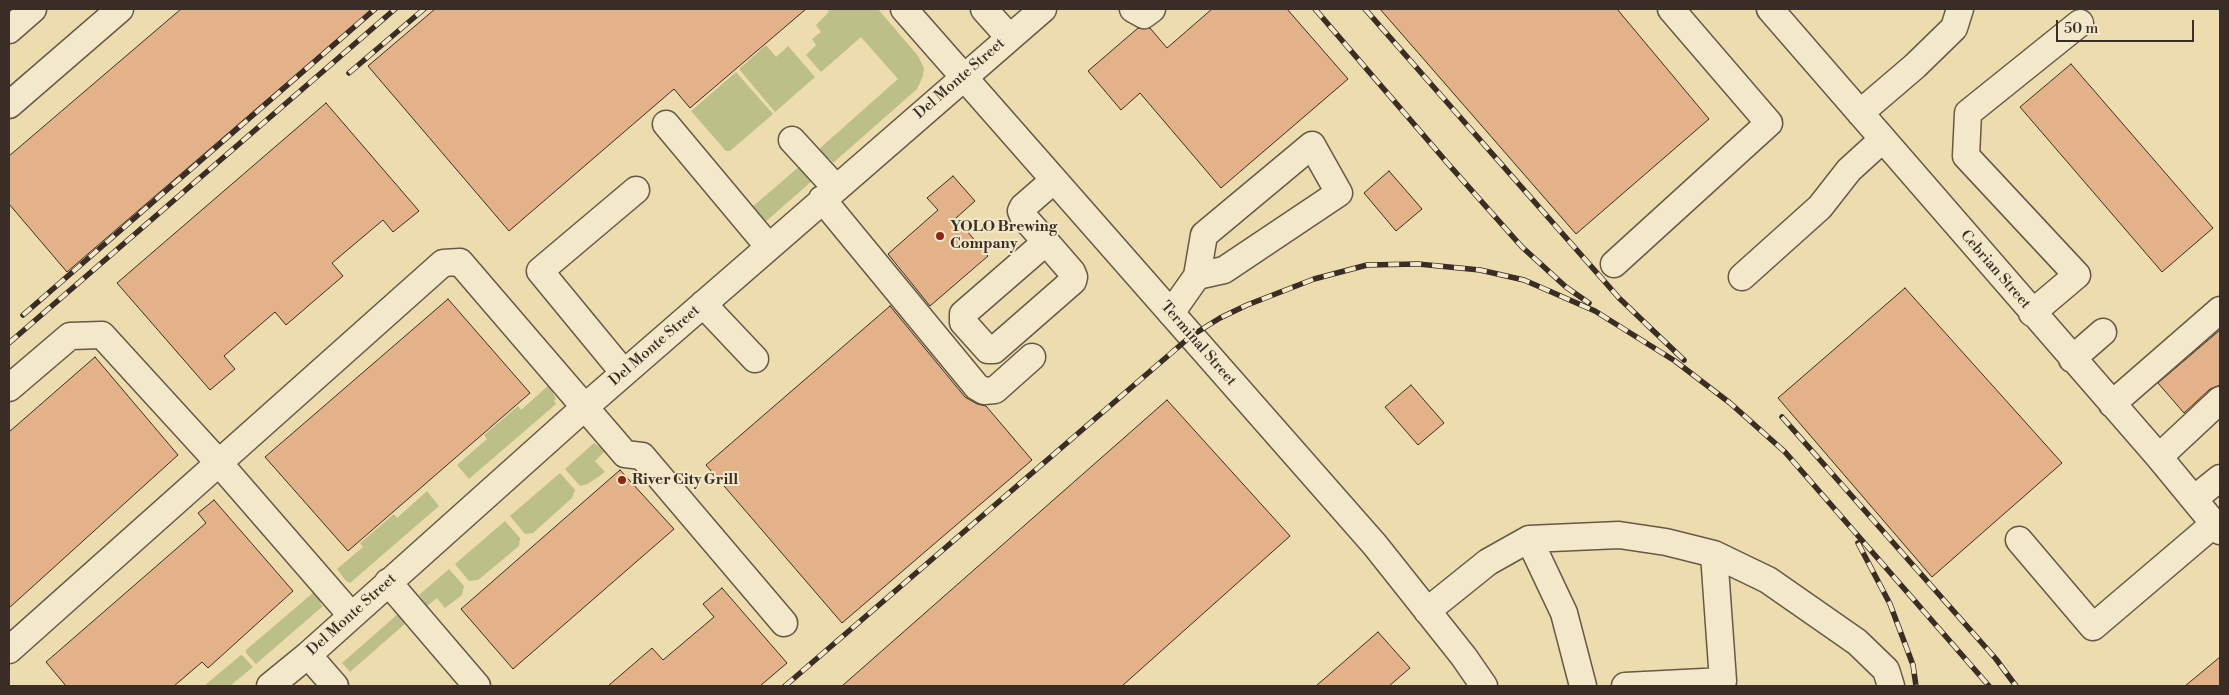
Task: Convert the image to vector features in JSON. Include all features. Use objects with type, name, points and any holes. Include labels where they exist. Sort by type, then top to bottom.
[{"type":"street","points":[[9,105],[120,9]]},
{"type":"street","name":"Terminal Street","points":[[904,9],[1375,545],[1464,657],[1484,686]]},
{"type":"street","points":[[984,9],[1009,37]]},
{"type":"street","name":"Del Monte Street","points":[[270,686],[308,655],[584,407],[962,76],[1043,9]]},
{"type":"street","points":[[1133,9],[1144,15],[1152,9]]},
{"type":"street","points":[[1614,264],[1769,123],[1671,9]]},
{"type":"street","name":"Cebrian Street","points":[[1770,9],[2159,457],[2217,527]]},
{"type":"street","points":[[1860,113],[1915,66],[1954,28],[1960,9]]},
{"type":"street","points":[[2032,313],[2077,275],[1966,156],[1968,113],[2080,23]]},
{"type":"street","points":[[666,124],[768,246]]},
{"type":"street","points":[[1742,277],[1820,207],[1849,170],[1883,139]]},
{"type":"street","points":[[792,140],[829,193],[977,387],[984,391],[995,390],[1032,357]]},
{"type":"street","points":[[1171,313],[1197,276],[1204,235],[1312,145],[1339,193],[1224,270],[1197,276]]},
{"type":"street","points":[[1046,242],[1023,216],[1021,211],[1023,207],[1054,180]]},
{"type":"street","points":[[624,373],[540,271],[636,190]]},
{"type":"street","points":[[9,650],[443,263],[460,262],[625,454],[642,456],[784,623]]},
{"type":"street","points":[[703,304],[755,359]]},
{"type":"street","points":[[2112,404],[2220,310]]},
{"type":"street","points":[[2072,359],[2103,332]]},
{"type":"street","points":[[9,388],[70,336],[102,335],[219,463],[351,615]]},
{"type":"street","points":[[2159,457],[2220,400]]},
{"type":"street","points":[[2194,499],[2220,478]]},
{"type":"street","points":[[2019,540],[2093,627],[2217,527]]},
{"type":"street","points":[[1427,611],[1488,562],[1529,539],[1619,534],[1666,542],[1714,554],[1768,580],[1857,642],[1886,670],[1891,686]]},
{"type":"street","points":[[1529,539],[1564,613],[1584,686]]},
{"type":"street","points":[[1625,686],[1723,681],[1714,554]]},
{"type":"street","points":[[388,582],[477,686]]},
{"type":"street","points":[[308,655],[335,686]]},
{"type":"green space","points":[[829,9],[878,9],[918,56],[924,68],[923,76],[917,89],[833,163],[830,159],[828,161],[818,150],[898,79],[861,37],[821,72],[806,55],[816,45],[812,39],[821,32],[816,25],[828,13]]},
{"type":"green space","points":[[766,45],[776,57],[788,46],[815,77],[775,112],[739,69]]},
{"type":"green space","points":[[736,72],[773,114],[730,151],[726,151],[691,111]]},
{"type":"green space","points":[[802,164],[813,180],[763,224],[750,209]]},
{"type":"green space","points":[[549,385],[556,399],[554,401],[556,404],[469,479],[457,465],[487,439],[484,435],[518,406],[521,410]]},
{"type":"green space","points":[[594,443],[605,451],[595,461],[605,472],[588,484],[580,486],[565,469]]},
{"type":"green space","points":[[560,473],[575,490],[572,498],[533,533],[525,534],[510,516]]},
{"type":"green space","points":[[427,491],[439,506],[350,583],[346,581],[337,569],[363,547],[360,543],[394,514],[397,518]]},
{"type":"green space","points":[[505,521],[520,538],[519,546],[478,580],[469,581],[455,564]]},
{"type":"green space","points":[[449,569],[464,586],[462,595],[445,608],[437,598],[427,606],[419,595]]},
{"type":"green space","points":[[314,592],[322,601],[320,603],[323,606],[256,664],[246,653],[246,650]]},
{"type":"green space","points":[[399,613],[407,622],[350,672],[342,663]]},
{"type":"green space","points":[[241,655],[253,667],[230,686],[204,686]]},
{"type":"building","points":[[181,9],[372,9],[67,272],[9,204],[9,156]]},
{"type":"building","points":[[435,9],[806,9],[690,108],[674,89],[509,231],[368,66]]},
{"type":"building","points":[[1212,9],[1287,9],[1348,79],[1221,188],[1140,93],[1121,110],[1088,71],[1138,28],[1150,28],[1167,48]]},
{"type":"building","points":[[1380,9],[1617,9],[1709,119],[1576,234]]},
{"type":"building","points":[[2071,64],[2213,228],[2162,272],[2020,107]]},
{"type":"building","points":[[326,103],[419,211],[393,232],[383,220],[332,263],[343,276],[286,325],[275,312],[224,356],[235,369],[210,390],[117,283]]},
{"type":"building","points":[[1389,171],[1422,209],[1396,231],[1364,193]]},
{"type":"building","name":"YOLO Brewing Company","points":[[953,176],[975,201],[956,218],[988,256],[930,306],[888,254],[938,210],[927,198]]},
{"type":"building","points":[[1905,288],[2062,463],[1932,577],[1778,398]]},
{"type":"building","points":[[448,299],[530,393],[348,551],[265,457]]},
{"type":"building","points":[[890,306],[965,397],[977,404],[986,406],[1032,460],[842,623],[706,465]]},
{"type":"building","points":[[2220,330],[2220,385],[2210,389],[2184,413],[2158,383]]},
{"type":"building","points":[[95,357],[178,455],[9,608],[9,432]]},
{"type":"building","points":[[1411,385],[1444,423],[1418,445],[1385,407]]},
{"type":"building","points":[[1167,400],[1290,536],[1122,686],[842,686]]},
{"type":"building","points":[[620,470],[674,529],[513,669],[461,609]]},
{"type":"building","points":[[214,500],[293,591],[208,668],[202,662],[174,686],[66,686],[46,662],[206,523],[198,513]]},
{"type":"building","points":[[722,588],[787,663],[760,686],[608,686],[652,648],[663,660],[714,617],[703,604]]},
{"type":"building","points":[[1378,632],[1410,668],[1389,686],[1316,686]]},
{"type":"building","points":[[2220,657],[2220,686],[2185,686]]},
{"type":"railway","points":[[23,315],[375,9]]},
{"type":"railway","points":[[9,343],[395,9]]},
{"type":"railway","points":[[349,73],[424,9]]},
{"type":"railway","points":[[1315,9],[1522,247],[1566,287],[1589,303]]},
{"type":"railway","points":[[1365,9],[1619,298],[1684,360]]},
{"type":"railway","points":[[785,686],[1191,336],[1220,318],[1247,305],[1314,279],[1367,265],[1418,264],[1480,270],[1524,280],[1595,311],[1675,361],[1730,403],[1785,452],[1989,686]]},
{"type":"railway","points":[[1782,417],[1996,659],[2016,686]]},
{"type":"railway","points":[[1858,543],[1890,604],[1913,665],[1916,686]]},
{"type":"place","name":"YOLO Brewing Company","points":[[940,236]]},
{"type":"place","name":"River City Grill","points":[[622,480]]}]
